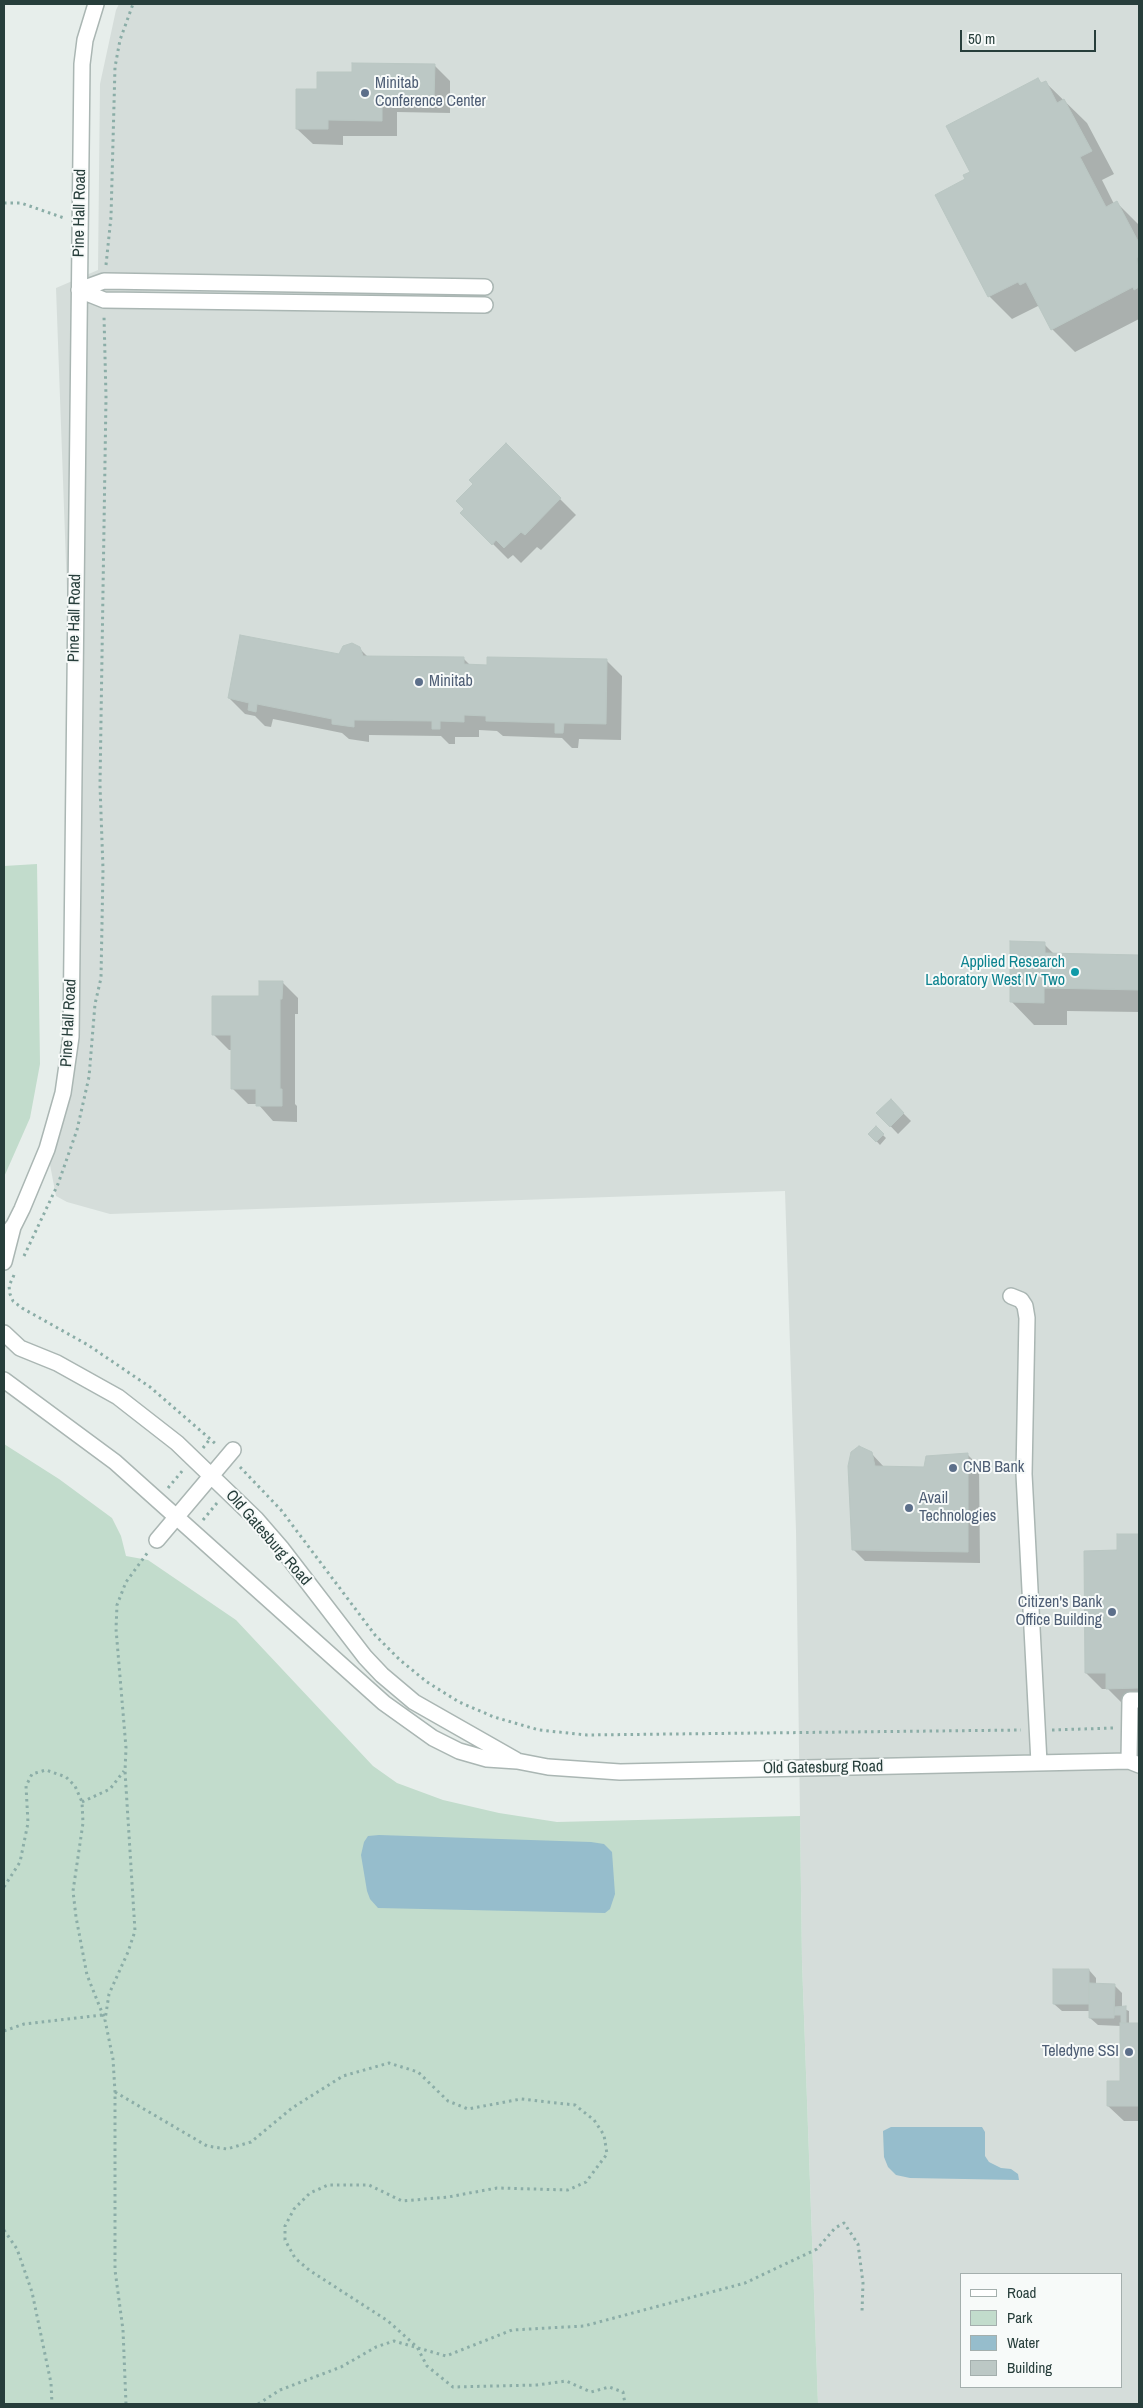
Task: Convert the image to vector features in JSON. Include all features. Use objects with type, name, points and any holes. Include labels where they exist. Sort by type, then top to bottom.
[{"type":"street","name":"Pine Hall Road","points":[[4,1238],[14,1225],[30,1192],[53,1130],[68,1066],[71,1037],[82,64],[85,40],[96,4]]},
{"type":"street","points":[[79,290],[104,281],[485,287]]},
{"type":"street","points":[[79,290],[104,300],[485,305]]},
{"type":"street","name":"Pine Hall Road","points":[[10,1267],[14,1225]]},
{"type":"street","points":[[1011,1296],[1021,1300],[1025,1306],[1028,1318],[1024,1474],[1038,1763]]},
{"type":"street","name":"Old Gatesburg Road","points":[[4,1334],[20,1348],[57,1363],[118,1397],[163,1431],[212,1474],[282,1549],[365,1658],[382,1675],[429,1712],[518,1761]]},
{"type":"street","name":"Old Gatesburg Road","points":[[4,1380],[62,1420],[115,1462],[362,1685],[433,1738],[459,1751],[486,1759],[518,1761],[548,1767],[620,1772],[1136,1760]]},
{"type":"street","points":[[157,1540],[230,1454]]},
{"type":"street","points":[[1136,1760],[1130,1700],[1139,1700]]},
{"type":"path","points":[[104,281],[112,207],[116,67],[120,40],[133,4]]},
{"type":"path","points":[[4,203],[21,203],[81,224]]},
{"type":"path","points":[[20,1263],[58,1184],[77,1130],[89,1076],[95,1004],[101,978],[103,869],[100,786],[106,397],[104,300]]},
{"type":"path","points":[[10,1267],[10,1294],[13,1301],[88,1345],[150,1387],[230,1454],[281,1510],[375,1636],[427,1682],[459,1702],[494,1717],[539,1730],[587,1735],[1028,1730]]},
{"type":"path","points":[[200,1451],[210,1438]]},
{"type":"path","points":[[165,1493],[188,1463]]},
{"type":"path","points":[[238,1476],[244,1469]]},
{"type":"path","points":[[198,1526],[222,1496]]},
{"type":"path","points":[[126,2404],[123,2330],[116,2270],[115,2092],[113,2059],[106,2020],[109,1994],[128,1952],[135,1931],[125,1770],[126,1748],[116,1628],[117,1605],[126,1582],[157,1540]]},
{"type":"path","points":[[1046,1730],[1117,1728]]},
{"type":"path","points":[[4,1887],[20,1862],[28,1823],[26,1786],[32,1774],[46,1770],[66,1777],[75,1786],[82,1802],[84,1823],[73,1890],[87,1975],[102,2015],[106,2020]]},
{"type":"path","points":[[82,1802],[110,1789],[125,1770]]},
{"type":"path","points":[[4,2030],[24,2024],[102,2015]]},
{"type":"path","points":[[115,2092],[207,2146],[227,2149],[251,2142],[292,2108],[343,2076],[388,2063],[418,2072],[448,2101],[468,2109],[521,2099],[575,2105],[594,2120],[604,2135],[607,2154],[586,2182],[568,2190],[497,2188],[448,2197],[402,2201],[369,2185],[328,2185],[310,2194],[294,2208],[284,2226],[285,2240],[295,2258],[308,2270],[388,2321],[417,2348],[427,2366],[454,2387],[537,2385],[566,2381],[591,2392],[609,2387],[623,2392],[625,2404]]},
{"type":"path","points":[[258,2404],[280,2390],[341,2367],[376,2347],[394,2341],[446,2356],[512,2330],[584,2326],[745,2283],[816,2249],[835,2228],[844,2223],[858,2244],[863,2283],[862,2312]]},
{"type":"path","points":[[4,2230],[17,2249],[32,2292],[51,2383],[52,2404]]},
{"type":"shaded area","points":[[119,4],[1139,4],[1139,2404],[818,2404],[802,1962],[796,1531],[785,1191],[110,1214],[67,1202],[56,1196],[47,1149],[63,1093],[74,783],[56,288],[98,270],[100,84],[116,10]]},
{"type":"green space","points":[[37,864],[40,1064],[30,1118],[4,1177],[4,866]]},
{"type":"green space","points":[[4,1444],[59,1479],[112,1518],[121,1536],[126,1556],[148,1560],[236,1620],[373,1766],[397,1783],[443,1800],[499,1813],[557,1822],[800,1816],[802,1962],[818,2404],[4,2404]]},
{"type":"water","points":[[368,1836],[604,1844],[612,1852],[615,1894],[610,1909],[605,1913],[378,1908],[370,1899],[367,1891],[361,1855],[364,1842]]},
{"type":"water","points":[[891,2127],[982,2127],[985,2132],[985,2156],[989,2162],[1001,2168],[1011,2169],[1018,2174],[1019,2180],[910,2178],[896,2175],[888,2167],[884,2157],[883,2131]]},
{"type":"building","name":"Minitab Conference Center","points":[[352,63],[435,64],[434,98],[382,97],[382,121],[328,120],[328,129],[296,129],[296,89],[317,89],[317,72],[352,72]]},
{"type":"building","points":[[1038,78],[1041,83],[1046,81],[1057,103],[1064,99],[1092,151],[1080,157],[1106,207],[1117,201],[1139,243],[1139,257],[1137,258],[1139,287],[1134,290],[1133,287],[1051,330],[1026,282],[1020,285],[1018,282],[988,297],[935,195],[965,179],[963,175],[970,172],[946,126]]},
{"type":"building","points":[[506,443],[561,498],[525,535],[521,532],[504,548],[496,540],[492,545],[460,513],[464,509],[456,501],[473,484],[469,480]]},
{"type":"building","name":"Minitab","points":[[240,635],[339,654],[343,646],[352,643],[360,647],[363,656],[464,657],[464,664],[487,665],[487,657],[607,659],[606,724],[564,723],[563,733],[555,733],[555,723],[486,721],[486,716],[464,715],[464,722],[440,721],[440,729],[432,729],[432,721],[354,720],[354,727],[332,724],[332,719],[257,704],[256,712],[248,710],[249,703],[228,698]]},
{"type":"building","name":"Applied Research Laboratory West IV Two","points":[[1010,941],[1045,942],[1045,953],[1139,955],[1139,990],[1044,988],[1044,1003],[1010,1002]]},
{"type":"building","points":[[259,981],[283,981],[282,999],[280,999],[280,1089],[282,1089],[282,1106],[256,1106],[256,1089],[231,1089],[231,1035],[212,1035],[212,996],[259,996]]},
{"type":"building","points":[[891,1099],[904,1113],[890,1127],[876,1113]]},
{"type":"building","points":[[876,1126],[884,1134],[876,1142],[868,1134]]},
{"type":"building","name":"Avail Technologies","points":[[859,1446],[872,1452],[875,1466],[924,1467],[926,1456],[968,1453],[968,1552],[852,1550],[848,1466],[851,1452]]},
{"type":"building","name":"Citizen's Bank Office Building","points":[[1117,1534],[1139,1534],[1139,1688],[1106,1689],[1106,1673],[1085,1673],[1084,1551],[1117,1550]]},
{"type":"building","points":[[1053,1969],[1089,1969],[1089,2004],[1053,2004]]},
{"type":"building","points":[[1089,1983],[1115,1984],[1114,2018],[1089,2018]]},
{"type":"building","points":[[1126,2006],[1126,2023],[1121,2023],[1121,2015],[1114,2015],[1114,2007]]},
{"type":"building","name":"Teledyne SSI","points":[[1120,2023],[1139,2023],[1139,2106],[1107,2106],[1107,2081],[1120,2081]]},
{"type":"place","name":"Minitab Conference Center","points":[[365,93]]},
{"type":"place","name":"Minitab","points":[[419,682]]},
{"type":"place","name":"Applied Research Laboratory West IV Two","points":[[1075,972]]},
{"type":"place","name":"CNB Bank","points":[[953,1468]]},
{"type":"place","name":"Avail Technologies","points":[[909,1508]]},
{"type":"place","name":"Citizen's Bank Office Building","points":[[1112,1612]]},
{"type":"place","name":"Teledyne SSI","points":[[1129,2052]]}]
